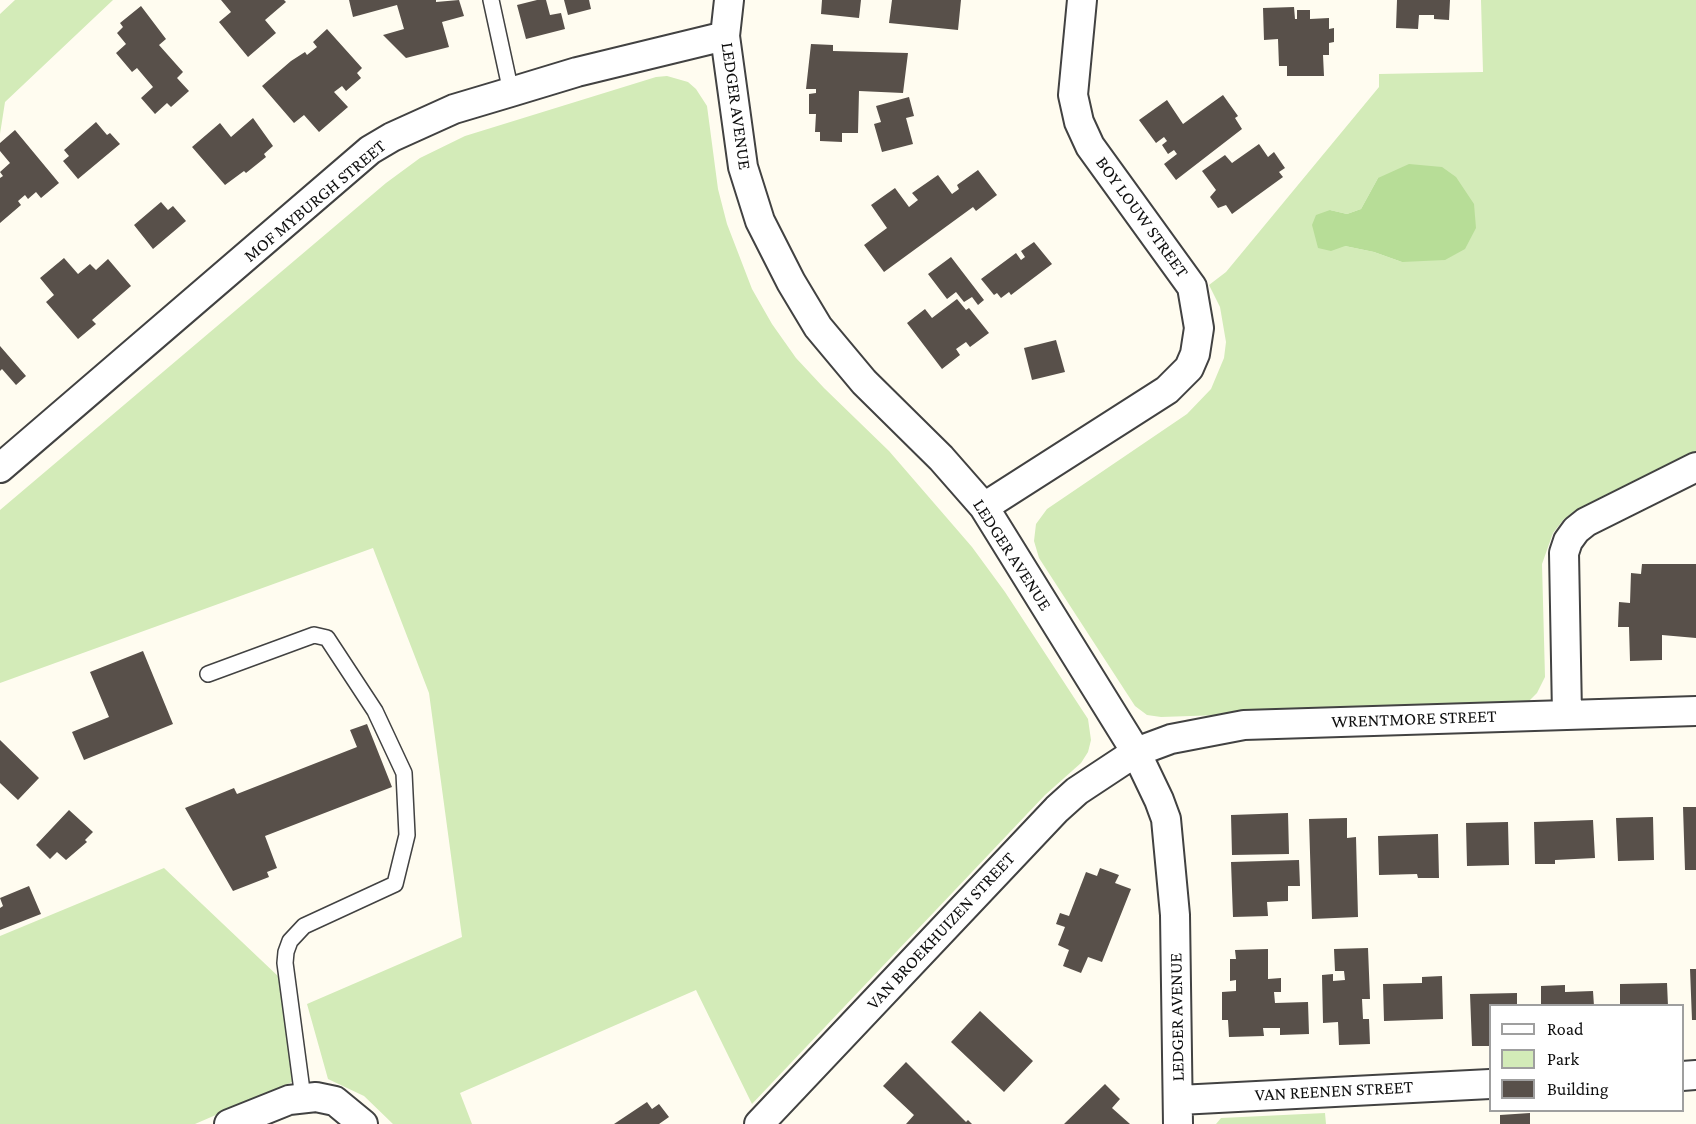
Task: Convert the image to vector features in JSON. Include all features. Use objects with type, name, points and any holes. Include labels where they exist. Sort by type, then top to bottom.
[{"type":"street","name":"LEDGER AVENUE","points":[[729,0],[725,36],[743,167],[760,221],[791,282],[818,327],[864,382],[941,458],[984,507],[1136,752],[1166,819],[1175,915],[1178,1112]]},
{"type":"street","name":"BOY LOUW STREET","points":[[984,507],[1167,390],[1188,368],[1196,354],[1199,327],[1192,287],[1090,146],[1079,122],[1073,95],[1082,0]]},
{"type":"street","name":"MOF MYBURGH STREET","points":[[0,468],[370,150],[415,125],[454,109],[577,72],[725,36]]},
{"type":"street","points":[[1567,714],[1564,553],[1568,541],[1586,522],[1696,467]]},
{"type":"street","name":"WRENTMORE STREET","points":[[1136,752],[1171,739],[1244,725],[1696,711]]},
{"type":"street","name":"VAN BROEKHUIZEN STREET","points":[[759,1124],[1057,809],[1077,791],[1136,752]]},
{"type":"street","name":"VAN REENEN STREET","points":[[1178,1112],[1489,1084]]},
{"type":"street","points":[[229,1124],[261,1110],[303,1098],[325,1098],[335,1101],[363,1124]]},
{"type":"lane","points":[[491,0],[511,92]]},
{"type":"lane","points":[[208,674],[314,635],[327,638],[375,711],[404,773],[407,835],[395,884],[304,926],[290,941],[286,952],[285,963],[303,1098]]},
{"type":"green space","points":[[15,0],[113,0],[5,102],[0,134],[0,14]]},
{"type":"green space","points":[[1481,0],[1696,0],[1696,453],[1578,509],[1564,519],[1553,533],[1542,564],[1545,677],[1537,693],[1529,701],[1518,705],[1161,717],[1147,715],[1135,706],[1039,558],[1034,541],[1036,524],[1047,509],[1187,414],[1211,389],[1224,358],[1226,342],[1220,307],[1209,285],[1226,272],[1379,87],[1379,74],[1483,72]],"holes":[[[1378,178],[1402,262],[1374,252],[1345,246],[1330,210],[1347,214],[1361,209]]]},
{"type":"green space","points":[[667,76],[688,82],[696,89],[707,106],[718,189],[727,224],[752,289],[772,324],[796,358],[889,451],[972,547],[1005,592],[1088,719],[1091,740],[1088,752],[1081,763],[1045,795],[752,1104],[696,990],[460,1093],[472,1124],[393,1124],[364,1096],[328,1079],[307,1004],[462,937],[429,693],[373,548],[0,683],[0,510],[386,183],[420,158],[465,136],[656,77]]},
{"type":"green space","points":[[1409,164],[1442,167],[1456,177],[1474,204],[1476,228],[1465,249],[1445,260],[1402,262],[1374,252],[1345,246],[1331,251],[1318,248],[1312,225],[1316,215],[1330,210],[1347,214],[1361,209],[1378,178]]},
{"type":"green space","points":[[164,868],[280,978],[292,1082],[195,1124],[0,1124],[0,936]]},
{"type":"green space","points":[[1325,1113],[1326,1124],[1216,1124],[1221,1118]]},
{"type":"building","points":[[221,0],[284,0],[286,2],[265,20],[276,33],[248,57],[219,22],[231,12]]},
{"type":"building","points":[[349,0],[436,0],[436,2],[459,0],[464,16],[442,22],[449,47],[406,58],[383,35],[404,29],[397,5],[353,17]]},
{"type":"building","points":[[546,0],[550,15],[561,13],[565,29],[526,39],[517,5]]},
{"type":"building","points":[[564,0],[589,0],[591,9],[568,15]]},
{"type":"building","points":[[822,0],[861,0],[859,18],[821,14]]},
{"type":"building","points":[[892,0],[961,0],[958,30],[889,23]]},
{"type":"building","points":[[1397,0],[1450,0],[1449,20],[1434,19],[1434,15],[1419,15],[1418,29],[1396,28]]},
{"type":"building","points":[[141,6],[166,39],[159,45],[183,72],[177,78],[189,91],[171,107],[167,103],[155,114],[141,98],[153,87],[137,68],[132,72],[116,53],[126,44],[117,33],[123,27],[120,23]]},
{"type":"building","points":[[1294,7],[1295,19],[1297,19],[1297,10],[1310,10],[1310,19],[1329,18],[1329,29],[1334,28],[1334,42],[1329,43],[1329,55],[1323,55],[1324,76],[1287,76],[1287,66],[1279,66],[1278,39],[1264,40],[1263,8]]},
{"type":"building","points":[[327,29],[362,68],[357,73],[361,78],[346,91],[342,86],[334,92],[348,107],[319,132],[304,115],[294,123],[262,86],[291,61],[305,52],[307,55],[317,47],[313,42]]},
{"type":"building","points":[[811,44],[833,45],[833,51],[908,53],[903,93],[859,91],[858,133],[842,133],[842,142],[820,141],[820,132],[815,132],[816,114],[809,114],[809,94],[816,93],[816,89],[806,89]]},
{"type":"building","points":[[1223,95],[1238,116],[1235,118],[1242,129],[1176,180],[1164,164],[1177,154],[1174,150],[1168,154],[1162,145],[1167,141],[1164,137],[1156,143],[1139,120],[1167,100],[1183,124]]},
{"type":"building","points":[[909,97],[914,116],[906,118],[913,144],[882,152],[874,124],[881,122],[876,106]]},
{"type":"building","points":[[253,118],[273,146],[264,154],[266,157],[246,173],[244,171],[225,185],[192,147],[220,123],[231,137]]},
{"type":"building","points":[[96,122],[107,135],[110,133],[120,144],[78,179],[63,161],[69,156],[64,150]]},
{"type":"building","points":[[15,130],[59,183],[41,198],[36,192],[28,199],[25,195],[18,201],[21,205],[0,223],[0,178],[3,176],[0,172],[10,163],[0,151],[0,143]]},
{"type":"building","points":[[1259,144],[1268,157],[1274,152],[1285,168],[1279,172],[1283,177],[1232,214],[1226,205],[1218,208],[1210,197],[1216,190],[1202,171],[1225,155],[1232,163]]},
{"type":"building","points":[[978,170],[997,195],[976,211],[973,207],[884,272],[864,245],[887,228],[871,205],[895,188],[909,207],[918,200],[912,193],[938,175],[952,194],[959,189],[957,185]]},
{"type":"building","points":[[161,202],[168,210],[173,206],[186,221],[153,249],[134,225]]},
{"type":"building","points":[[1034,242],[1052,264],[1011,295],[1009,292],[1001,298],[997,293],[994,295],[981,279],[1016,253],[1021,260],[1025,257],[1021,251]]},
{"type":"building","points":[[951,257],[984,300],[978,305],[972,297],[964,302],[956,292],[947,299],[928,274]]},
{"type":"building","points":[[64,258],[78,274],[90,264],[96,270],[108,259],[131,286],[92,320],[96,324],[78,339],[46,302],[54,295],[40,278]]},
{"type":"building","points":[[957,299],[966,310],[969,308],[989,333],[970,347],[966,342],[956,349],[960,355],[942,369],[907,323],[925,309],[932,318]]},
{"type":"building","points":[[1056,340],[1065,372],[1032,380],[1024,348]]},
{"type":"building","points":[[0,346],[26,376],[16,385],[2,369],[0,371]]},
{"type":"building","points":[[1642,564],[1696,564],[1696,638],[1662,635],[1662,660],[1630,661],[1629,627],[1618,627],[1619,602],[1630,603],[1631,573],[1641,574]]},
{"type":"building","points":[[143,651],[173,724],[84,760],[72,732],[109,717],[90,672]]},
{"type":"building","points":[[367,724],[392,787],[265,836],[277,868],[267,872],[269,877],[233,891],[185,808],[234,788],[237,794],[357,747],[350,730]]},
{"type":"building","points":[[0,740],[39,778],[18,800],[0,783]]},
{"type":"building","points":[[1683,807],[1696,807],[1696,870],[1685,870]]},
{"type":"building","points":[[69,810],[93,832],[85,840],[87,842],[66,860],[57,852],[50,859],[36,845]]},
{"type":"building","points":[[1288,813],[1289,854],[1232,855],[1231,815]]},
{"type":"building","points":[[1653,817],[1654,860],[1618,861],[1616,818]]},
{"type":"building","points":[[1347,818],[1347,838],[1356,837],[1358,917],[1312,919],[1309,819]]},
{"type":"building","points":[[1593,820],[1595,858],[1555,860],[1555,864],[1535,864],[1534,822]]},
{"type":"building","points":[[1508,822],[1509,865],[1467,866],[1466,823]]},
{"type":"building","points":[[1438,834],[1439,878],[1418,878],[1417,874],[1379,875],[1378,836]]},
{"type":"building","points":[[1299,860],[1300,886],[1288,886],[1288,901],[1267,902],[1268,916],[1233,917],[1231,862]]},
{"type":"building","points":[[1100,868],[1119,875],[1115,883],[1131,889],[1102,962],[1088,957],[1081,973],[1063,966],[1069,950],[1058,945],[1065,927],[1056,924],[1060,913],[1069,916],[1086,872],[1097,876]]},
{"type":"building","points":[[29,886],[41,914],[0,930],[0,908],[3,906],[0,898]]},
{"type":"building","points":[[1368,948],[1370,999],[1362,999],[1363,1019],[1369,1019],[1370,1044],[1339,1045],[1338,1022],[1323,1023],[1322,975],[1333,974],[1333,981],[1345,980],[1344,971],[1335,971],[1334,949]]},
{"type":"building","points":[[1268,949],[1268,979],[1281,978],[1281,992],[1274,992],[1275,1003],[1308,1002],[1309,1034],[1280,1035],[1280,1028],[1263,1028],[1264,1036],[1229,1037],[1228,1020],[1222,1020],[1222,992],[1236,991],[1236,980],[1230,981],[1230,959],[1236,959],[1235,950]]},
{"type":"building","points":[[1690,969],[1696,969],[1696,1020],[1692,1020]]},
{"type":"building","points":[[1442,976],[1443,1019],[1384,1021],[1383,984],[1422,983],[1422,977]]},
{"type":"building","points":[[1667,983],[1668,1004],[1620,1004],[1620,984]]},
{"type":"building","points":[[1565,985],[1565,992],[1593,991],[1594,1004],[1541,1004],[1541,986]]},
{"type":"building","points":[[1517,993],[1517,1004],[1489,1004],[1489,1046],[1472,1046],[1470,994]]},
{"type":"building","points":[[980,1011],[1033,1061],[1004,1092],[951,1042]]},
{"type":"building","points":[[906,1062],[966,1122],[968,1120],[972,1124],[906,1124],[914,1115],[883,1086]]},
{"type":"building","points":[[1105,1084],[1120,1099],[1112,1108],[1130,1124],[1064,1124]]},
{"type":"building","points":[[647,1102],[652,1109],[659,1104],[669,1117],[659,1124],[614,1124]]},
{"type":"building","points":[[1530,1113],[1530,1124],[1500,1124],[1500,1115]]}]
